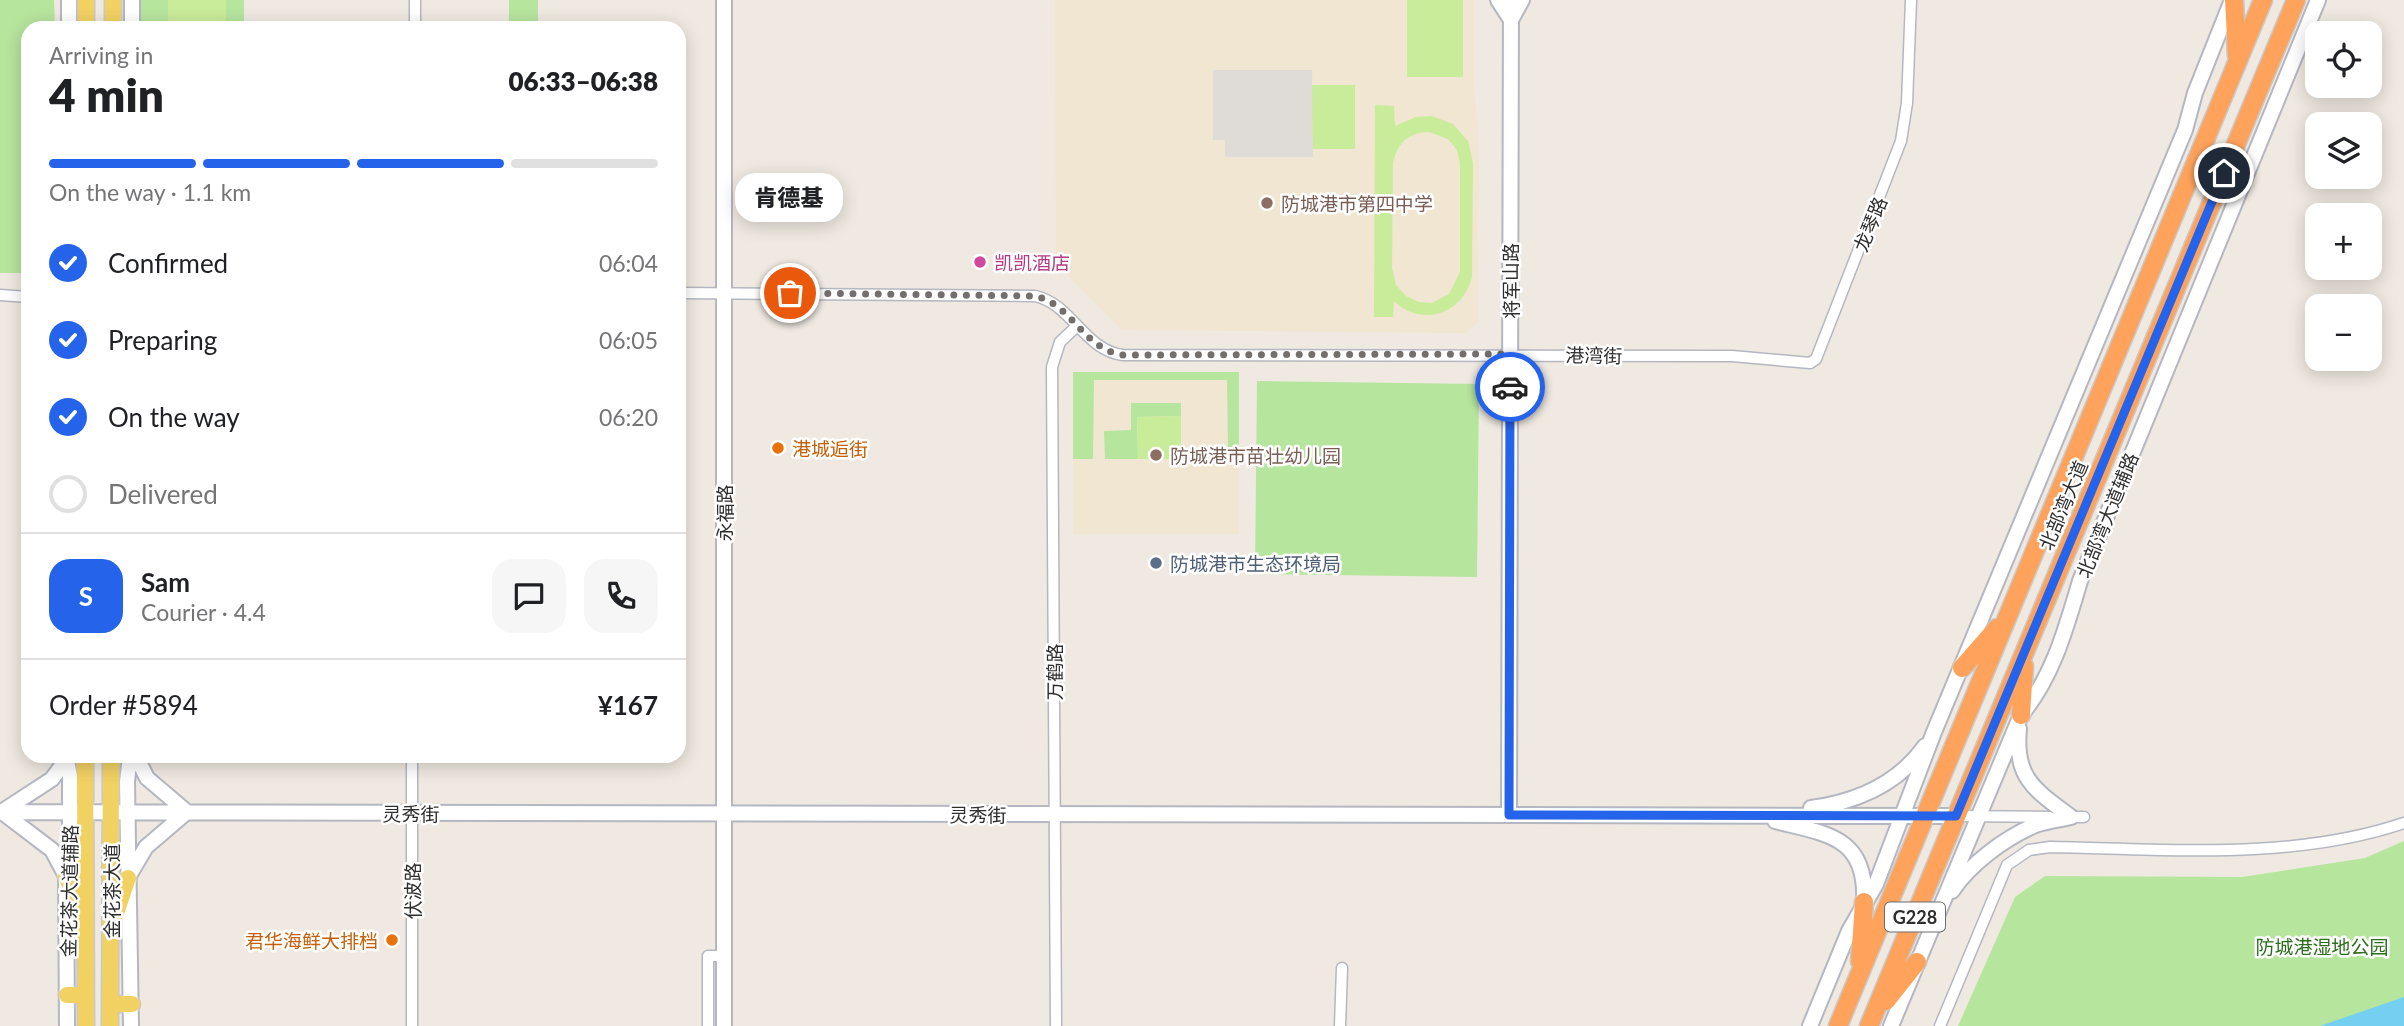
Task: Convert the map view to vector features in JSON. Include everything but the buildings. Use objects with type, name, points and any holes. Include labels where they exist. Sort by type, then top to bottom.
[{"type":"highway","points":[[2233,0],[2238,60]]},
{"type":"highway","name":"北部湾大道","points":[[1838,1026],[2263,0]]},
{"type":"highway","name":"北部湾大道","points":[[1871,1022],[2296,0]]},
{"type":"highway","points":[[1962,668],[2008,614]]},
{"type":"highway","points":[[2021,715],[2025,652]]},
{"type":"highway","points":[[1859,975],[1864,902]]},
{"type":"highway","points":[[1871,1022],[1917,962]]},
{"type":"main road","points":[[69,0],[69,21]]},
{"type":"main road","points":[[86,0],[86,21]]},
{"type":"main road","points":[[113,0],[113,21]]},
{"type":"main road","points":[[132,0],[132,21]]},
{"type":"main road","name":"永福路","points":[[724,0],[724,1026]]},
{"type":"main road","points":[[1498,0],[1511,20],[1522,0]]},
{"type":"main road","name":"将军山路","points":[[1509,815],[1511,0]]},
{"type":"main road","points":[[1810,1026],[1849,930],[1876,884],[1934,732],[2185,130],[2195,93],[2233,0]]},
{"type":"main road","name":"北部湾大道辅路","points":[[1891,1026],[2021,715],[2040,692],[2064,632],[2080,581],[2318,0]]},
{"type":"main road","points":[[2021,715],[2018,759],[2024,775],[2036,792],[2078,817]]},
{"type":"main road","points":[[1754,816],[1830,806],[1864,795],[1895,778],[1917,757],[1934,732]]},
{"type":"main road","points":[[63,763],[52,779],[31,796],[1,812],[52,850],[86,919]]},
{"type":"main road","name":"金花茶大道辅路","points":[[67,1026],[66,876],[78,812],[68,763]]},
{"type":"main road","name":"金花茶大道","points":[[84,763],[78,812],[86,919],[86,1026]]},
{"type":"main road","name":"金花茶大道","points":[[110,1026],[111,928],[119,812],[112,763]]},
{"type":"main road","points":[[129,763],[119,812],[131,890],[131,1026]]},
{"type":"main road","points":[[111,928],[128,878],[146,847],[187,812],[147,778],[140,763]]},
{"type":"main road","name":"灵秀街","points":[[1,812],[1956,816]]},
{"type":"main road","points":[[1754,816],[1843,841],[1855,855],[1861,869],[1864,902]]},
{"type":"main road","points":[[1938,912],[1956,886],[1985,857],[2034,826],[2078,817]]},
{"type":"main road","points":[[67,995],[86,995]]},
{"type":"main road","points":[[110,1004],[132,1004]]},
{"type":"street","points":[[415,0],[415,21]]},
{"type":"street","name":"龙琴路","points":[[1732,356],[1810,363],[1816,359],[1901,141],[1907,103],[1911,0]]},
{"type":"street","name":"港湾街","points":[[686,293],[1035,296],[1052,302],[1099,348],[1123,355],[1732,356]]},
{"type":"street","points":[[0,295],[21,294]]},
{"type":"street","name":"万鹤路","points":[[1056,1026],[1052,368],[1060,342],[1076,326]]},
{"type":"street","name":"伏波路","points":[[412,763],[412,1026]]},
{"type":"street","points":[[1956,816],[2078,817]]},
{"type":"street","points":[[1940,1026],[2007,865],[2029,850],[2050,846],[2261,848],[2335,841],[2404,823]]},
{"type":"street","points":[[708,1026],[708,956],[724,956]]},
{"type":"street","points":[[1340,1026],[1342,968]]},
{"type":"shaded area","name":"防城港市第四中学","points":[[1055,0],[1474,0],[1474,83],[1479,143],[1478,322],[1466,333],[1122,330],[1056,264]]},
{"type":"shaded area","points":[[1213,70],[1312,70],[1313,157],[1225,157],[1225,140],[1213,140]]},
{"type":"shaded area","name":"防城港市苗壮幼儿园","points":[[1073,372],[1239,372],[1239,534],[1073,534]]},
{"type":"green space","points":[[0,0],[54,0],[55,21],[21,21],[21,273],[0,273]]},
{"type":"green space","points":[[141,0],[244,0],[244,21],[141,21]]},
{"type":"green space","points":[[168,0],[226,0],[226,21],[168,21]]},
{"type":"green space","points":[[509,0],[538,0],[538,21],[509,21]]},
{"type":"green space","points":[[1407,0],[1463,0],[1463,77],[1407,77]]},
{"type":"green space","points":[[1312,85],[1355,85],[1355,149],[1312,149]]},
{"type":"green space","points":[[1375,105],[1394,106],[1395,126],[1416,117],[1432,116],[1453,124],[1468,141],[1473,163],[1472,277],[1467,290],[1451,308],[1440,313],[1417,314],[1394,301],[1393,317],[1374,317]],"holes":[[[1429,132],[1448,139],[1457,150],[1460,163],[1460,272],[1449,294],[1432,303],[1419,302],[1406,296],[1396,285],[1392,268],[1393,163],[1401,144],[1416,134]]]},
{"type":"green space","points":[[1073,372],[1239,372],[1239,451],[1228,451],[1227,380],[1094,380],[1093,459],[1073,459]]},
{"type":"green space","points":[[1257,381],[1479,384],[1477,577],[1255,574]]},
{"type":"green space","points":[[1131,403],[1181,403],[1181,416],[1137,417],[1138,459],[1105,459],[1104,431],[1131,430]]},
{"type":"green space","points":[[1181,416],[1181,459],[1138,459],[1137,417]]},
{"type":"green space","name":"防城港湿地公园","points":[[2404,841],[2404,1026],[1958,1026],[2015,897],[2045,876],[2242,877],[2365,858]]},
{"type":"water","points":[[2404,997],[2404,1026],[2320,1026]]},
{"type":"way so far","points":[[790,293],[1035,296],[1052,302],[1099,348],[1108,353],[1123,355],[1510,354],[1510,387]]},
{"type":"place","name":"防城港市第四中学","points":[[1267,203]]},
{"type":"place","name":"凯凯酒店","points":[[980,262]]},
{"type":"place","name":"肯德基","points":[[790,293]]},
{"type":"place","name":"港城逅街","points":[[778,448]]},
{"type":"place","name":"防城港市苗壮幼儿园","points":[[1156,455]]},
{"type":"place","name":"防城港市生态环境局","points":[[1156,563]]},
{"type":"place","name":"君华海鲜大排档","points":[[392,940]]},
{"type":"route","points":[[1510,387],[1509,815],[1956,816],[2224,173]]}]
